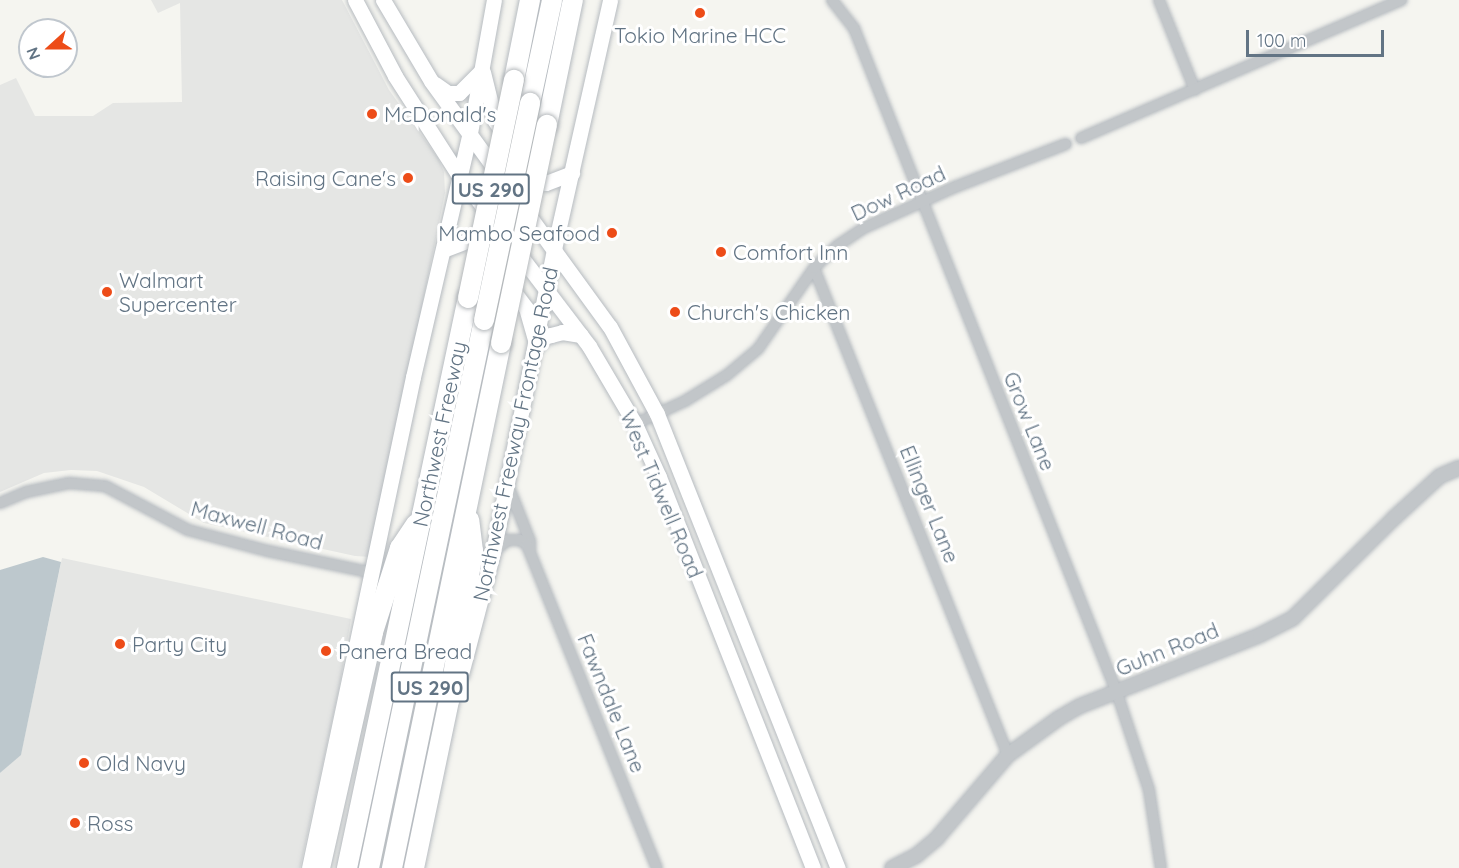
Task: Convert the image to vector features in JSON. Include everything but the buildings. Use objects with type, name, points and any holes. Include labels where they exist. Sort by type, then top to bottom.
[{"type":"highway","name":"Northwest Freeway","points":[[347,868],[530,0]]},
{"type":"highway","points":[[369,868],[552,0]]},
{"type":"highway","name":"Northwest Freeway","points":[[392,868],[573,0]]},
{"type":"highway","points":[[414,868],[449,701],[473,551],[467,506]]},
{"type":"highway","points":[[320,868],[373,632],[400,548],[421,517]]},
{"type":"main road","name":"West Tidwell Road","points":[[355,0],[368,29],[410,100],[447,153],[458,174],[581,335],[635,424],[813,868]]},
{"type":"main road","name":"West Tidwell Road","points":[[383,0],[431,81],[610,327],[657,414],[838,868]]},
{"type":"main road","points":[[309,868],[458,174],[470,133],[471,115],[494,0]]},
{"type":"main road","name":"Northwest Freeway Frontage Road","points":[[424,868],[458,684],[494,552],[537,345],[554,249],[610,0]]},
{"type":"main road","points":[[368,29],[392,17]]},
{"type":"main road","points":[[431,81],[448,93],[459,93],[482,69]]},
{"type":"main road","points":[[482,69],[495,121],[533,177],[546,183],[572,173]]},
{"type":"main road","points":[[443,250],[469,240],[481,247],[526,309],[537,345]]},
{"type":"main road","points":[[537,345],[544,337],[562,332],[581,335]]},
{"type":"main road","points":[[698,577],[719,570]]},
{"type":"main road","points":[[762,739],[783,731]]},
{"type":"street","name":"Grow Lane","points":[[832,0],[854,28],[1117,693],[1149,790],[1161,868]]},
{"type":"street","points":[[1159,0],[1195,90]]},
{"type":"street","points":[[1369,0],[1374,11]]},
{"type":"street","points":[[1081,138],[1402,0]]},
{"type":"street","name":"Dow Road","points":[[635,424],[728,375],[758,349],[814,268],[837,246],[866,227],[1066,144]]},
{"type":"street","name":"Ellinger Lane","points":[[814,268],[1008,755]]},
{"type":"street","name":"Guhn Road","points":[[892,868],[917,855],[938,838],[1008,755],[1059,718],[1080,706],[1260,635],[1293,618],[1440,476],[1459,468]]},
{"type":"street","name":"Maxwell Road","points":[[0,503],[26,492],[69,483],[105,486],[189,530],[268,551],[373,573]]},
{"type":"street","name":"Fawndale Lane","points":[[507,485],[530,541],[530,553],[657,868]]},
{"type":"street","points":[[494,552],[502,543],[512,539],[520,540],[530,553]]},
{"type":"shaded area","points":[[151,0],[342,0],[389,90],[438,158],[444,172],[445,193],[371,557],[355,556],[204,523],[144,487],[97,471],[71,470],[44,473],[0,492],[0,85],[16,78],[35,116],[93,116],[113,103],[182,102],[180,3],[158,13]]},
{"type":"shaded area","points":[[43,557],[61,562],[21,755],[0,773],[0,570]]},
{"type":"shaded area","points":[[62,558],[351,619],[339,689],[300,868],[0,868],[0,773],[21,754]]},
{"type":"place","name":"Tokio Marine HCC","points":[[700,13]]},
{"type":"place","name":"McDonald's","points":[[372,114]]},
{"type":"place","name":"Raising Cane's","points":[[408,178]]},
{"type":"place","name":"Mambo Seafood","points":[[612,233]]},
{"type":"place","name":"Comfort Inn","points":[[721,252]]},
{"type":"place","name":"Walmart Supercenter","points":[[107,292]]},
{"type":"place","name":"Church's Chicken","points":[[675,312]]},
{"type":"place","name":"Party City","points":[[120,644]]},
{"type":"place","name":"Panera Bread","points":[[326,651]]},
{"type":"place","name":"Old Navy","points":[[84,763]]},
{"type":"place","name":"Ross","points":[[75,823]]}]
